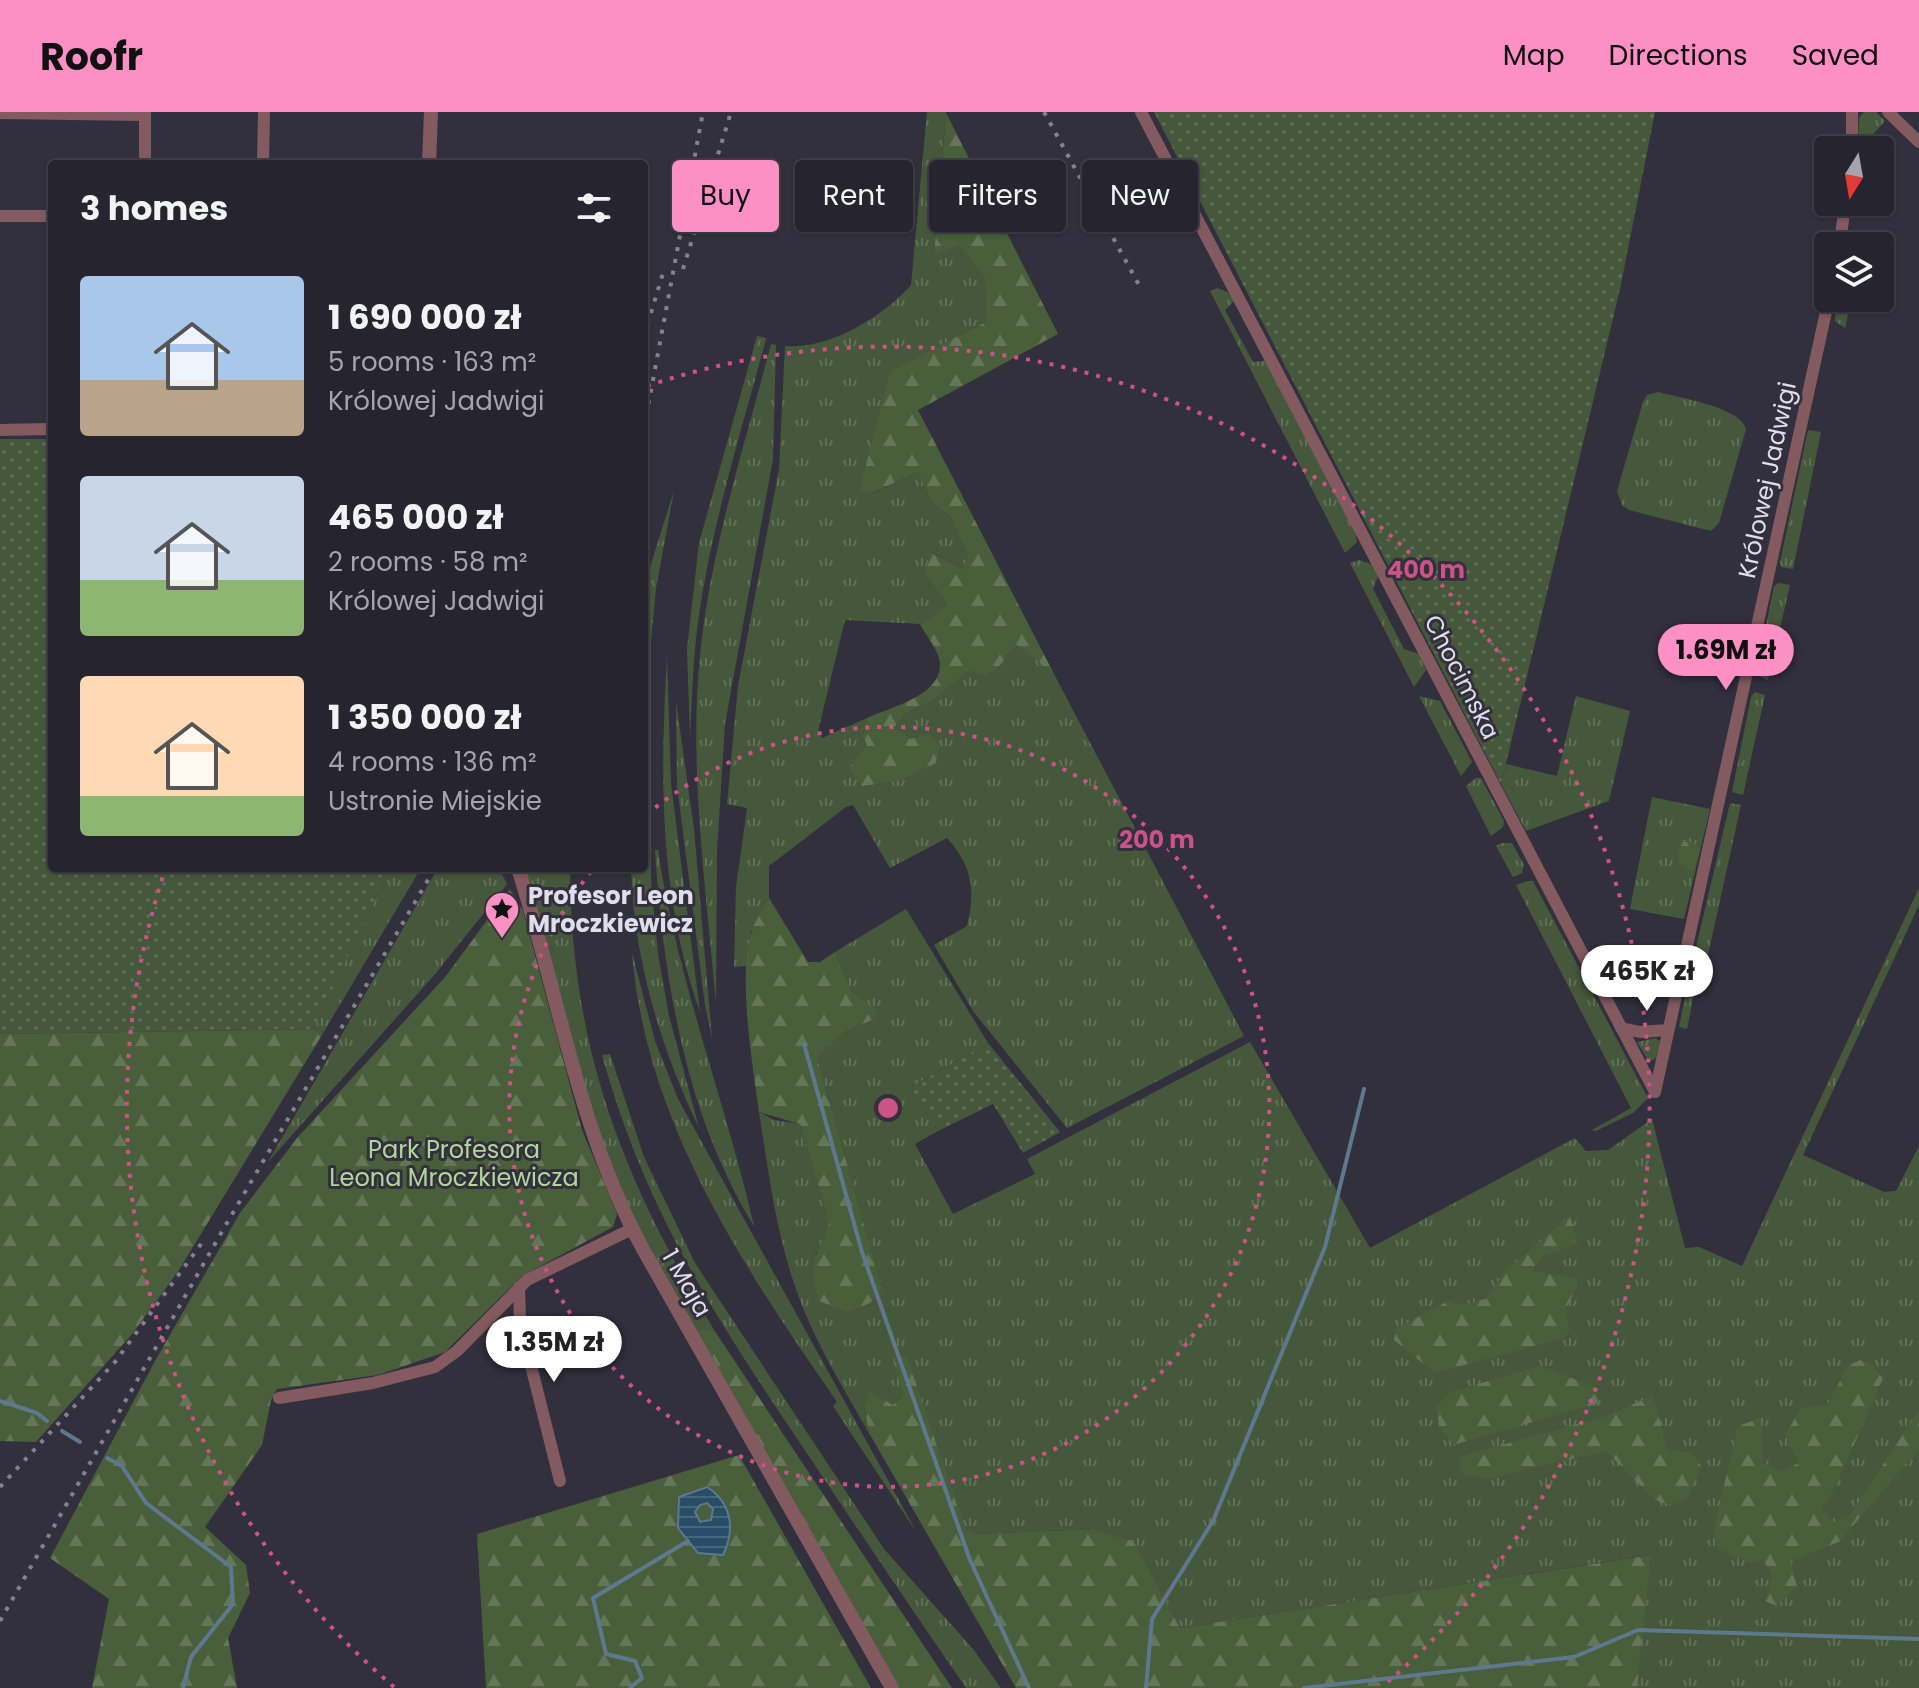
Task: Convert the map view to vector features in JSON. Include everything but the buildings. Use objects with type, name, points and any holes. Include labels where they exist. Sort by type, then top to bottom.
[{"type":"street","points":[[263,160],[264,112]]},
{"type":"street","points":[[429,160],[431,112]]},
{"type":"street","name":"Chocimska","points":[[1141,112],[1655,1092]]},
{"type":"street","points":[[1852,112],[1852,136]]},
{"type":"street","points":[[1889,112],[1919,142]]},
{"type":"street","points":[[0,113],[145,113],[145,160]]},
{"type":"street","points":[[0,216],[48,216]]},
{"type":"street","name":"Królowej Jadwigi","points":[[1655,1092],[1826,312]]},
{"type":"street","points":[[0,430],[48,429]]},
{"type":"street","name":"1 Maja","points":[[519,872],[590,1129],[609,1182],[632,1229],[892,1688]]},
{"type":"street","points":[[1621,1028],[1640,1032],[1668,1030]]},
{"type":"street","points":[[279,1398],[373,1383],[435,1367],[457,1351],[519,1287],[632,1229]]},
{"type":"street","points":[[519,1287],[520,1322],[560,1481]]},
{"type":"green space","points":[[927,112],[946,112],[942,160],[929,160],[929,232],[936,232],[934,254],[959,245],[985,279],[986,322],[890,371],[871,494],[918,472],[930,500],[951,518],[968,556],[963,569],[932,552],[924,573],[947,605],[920,624],[845,620],[818,731],[822,738],[867,718],[863,735],[911,739],[895,727],[904,714],[931,702],[969,669],[999,667],[1016,643],[1054,674],[1244,1036],[1067,1128],[973,1011],[934,945],[967,926],[970,913],[971,889],[967,868],[947,838],[890,868],[853,805],[846,807],[769,866],[769,898],[751,932],[748,966],[734,967],[736,887],[747,808],[727,804],[738,686],[779,469],[785,346],[819,343],[854,329],[886,309],[911,285]]},
{"type":"green space","points":[[1154,112],[1655,112],[1620,289],[1501,784],[1198,197],[1198,160],[1179,160]]},
{"type":"green space","points":[[1864,112],[1876,112],[1885,121],[1872,136],[1858,136],[1859,118]]},
{"type":"green space","points":[[946,113],[970,160],[942,160]]},
{"type":"green space","points":[[936,232],[1006,232],[1058,334],[918,410],[1054,674],[1016,644],[999,667],[985,676],[969,670],[931,702],[904,714],[895,727],[911,739],[930,734],[939,746],[936,763],[898,781],[862,786],[849,768],[867,745],[863,736],[867,718],[903,704],[927,690],[939,670],[938,654],[920,624],[947,605],[924,573],[931,552],[963,569],[968,556],[951,518],[930,500],[918,472],[870,494],[860,489],[890,371],[986,322],[985,279],[959,245],[934,255]]},
{"type":"green space","points":[[1217,288],[1230,293],[1234,301],[1225,310],[1253,362],[1266,361],[1355,532],[1357,542],[1345,553],[1210,291]]},
{"type":"green space","points":[[1836,312],[1849,312],[1845,328],[1835,321]]},
{"type":"green space","points":[[757,336],[766,338],[765,343],[710,551],[698,622],[690,737],[687,649],[699,543]]},
{"type":"green space","points":[[771,344],[776,345],[773,459],[725,724],[717,852],[716,1002],[698,800],[698,681],[708,595],[717,553]]},
{"type":"green space","points":[[1658,392],[1721,409],[1741,421],[1746,429],[1719,523],[1711,531],[1629,510],[1622,505],[1617,491],[1643,402],[1647,395]]},
{"type":"green space","points":[[1808,430],[1821,432],[1793,569],[1781,567],[1780,562]]},
{"type":"green space","points":[[0,439],[48,439],[48,872],[388,872],[313,1029],[0,1034]]},
{"type":"green space","points":[[674,491],[656,588],[651,641],[651,881],[658,954],[669,1016],[699,1128],[661,1034],[637,936],[633,902],[631,872],[648,872],[648,573]]},
{"type":"green space","points":[[1359,560],[1371,564],[1378,576],[1373,589],[1404,649],[1419,654],[1426,670],[1414,687],[1350,563]]},
{"type":"green space","points":[[1779,583],[1790,585],[1768,680],[1756,675],[1774,586]]},
{"type":"green space","points":[[667,657],[671,784],[700,1012],[677,925],[670,881],[663,747]]},
{"type":"green space","points":[[1755,692],[1765,695],[1743,795],[1732,792],[1751,697]]},
{"type":"green space","points":[[1419,696],[1440,701],[1472,762],[1461,776]]},
{"type":"green space","points":[[1576,696],[1630,711],[1609,801],[1526,831],[1501,784],[1506,764],[1557,776]]},
{"type":"green space","points":[[676,702],[694,829],[712,1038],[705,1005],[677,785]]},
{"type":"green space","points":[[1481,778],[1504,821],[1503,827],[1491,836],[1466,786]]},
{"type":"green space","points":[[1652,797],[1710,809],[1684,919],[1630,909]]},
{"type":"green space","points":[[1730,803],[1741,805],[1705,968],[1693,960]]},
{"type":"green space","points":[[1683,842],[1694,842],[1699,851],[1693,871],[1679,864],[1678,851]]},
{"type":"green space","points":[[1512,843],[1524,865],[1522,873],[1513,877],[1496,846]]},
{"type":"green space","points":[[655,850],[658,850],[666,898],[689,992],[754,1226],[711,1139],[682,1045],[664,947]]},
{"type":"green space","points":[[388,872],[419,872],[322,1035],[313,1029]]},
{"type":"green space","points":[[436,872],[501,872],[507,884],[436,973],[268,1162]]},
{"type":"green space","points":[[525,872],[570,872],[580,996],[608,1111],[654,1221],[716,1333],[698,1332],[629,1210],[596,1127]]},
{"type":"green space","points":[[1533,881],[1648,1098],[1633,1113],[1596,1131],[1592,1130],[1631,1108],[1516,885]]},
{"type":"green space","points":[[1919,888],[1919,905],[1803,1155],[1884,1192],[1896,1191],[1919,1146],[1919,1688],[1637,1688],[1650,1555],[1180,1628],[1132,1541],[1095,1529],[973,1534],[965,1529],[893,1356],[903,1395],[893,1405],[869,1392],[864,1406],[869,1433],[827,1358],[800,1300],[777,1218],[759,1112],[774,1120],[800,1124],[829,1221],[827,1237],[815,1255],[882,1288],[817,1057],[846,1031],[870,1021],[852,992],[835,952],[906,909],[988,1043],[910,1088],[938,1131],[915,1144],[953,1214],[1035,1174],[1027,1159],[1250,1042],[1370,1248],[1575,1138],[1586,1151],[1608,1150],[1652,1119],[1685,1248],[1699,1247],[1742,1266]]},
{"type":"green space","name":"Park Profesora Leona Mroczkiewicza","points":[[510,889],[523,911],[582,1130],[617,1214],[613,1227],[522,1276],[445,1352],[378,1375],[277,1389],[271,1400],[262,1445],[205,1527],[246,1565],[250,1593],[228,1638],[237,1688],[92,1688],[109,1599],[50,1558],[155,1361],[240,1213],[297,1138],[446,976]]},
{"type":"green space","points":[[769,898],[808,962],[820,962],[835,952],[852,992],[878,1011],[870,1021],[846,1031],[817,1057],[882,1288],[870,1303],[848,1312],[819,1301],[817,1295],[814,1264],[829,1221],[800,1124],[759,1112],[748,1021],[746,971],[752,931]]},
{"type":"green space","points":[[632,953],[655,1041],[678,1099],[917,1533],[833,1406],[837,1402],[767,1298],[704,1190],[678,1134],[657,1076],[641,1016]]},
{"type":"green space","points":[[1688,983],[1696,984],[1687,1029],[1679,1027]]},
{"type":"green space","points":[[313,1029],[322,1035],[179,1270],[133,1333],[36,1442],[0,1441],[0,1034]]},
{"type":"green space","points":[[1655,1038],[1660,1041],[1656,1058],[1649,1062],[1637,1042]]},
{"type":"green space","points":[[988,1043],[1060,1132],[1023,1153],[993,1104],[938,1131],[910,1088]]},
{"type":"green space","points":[[610,1054],[644,1157],[695,1263],[884,1549],[973,1649],[1001,1688],[966,1688],[735,1345],[682,1255],[638,1160],[602,1055]]},
{"type":"green space","points":[[1570,1216],[1578,1243],[1542,1256],[1532,1271],[1577,1278],[1577,1287],[1566,1308],[1569,1332],[1564,1338],[1435,1373],[1394,1340],[1396,1329],[1450,1300],[1461,1305],[1486,1299],[1505,1271]]},
{"type":"green space","points":[[701,1329],[716,1333],[952,1688],[898,1688],[698,1332]]},
{"type":"green space","points":[[892,1356],[907,1357],[965,1529],[974,1534],[1095,1529],[1133,1541],[1180,1628],[1651,1555],[1637,1688],[1016,1688],[869,1433],[864,1406],[869,1391],[893,1405],[903,1395]]},
{"type":"green space","points":[[1860,1360],[1871,1364],[1883,1378],[1836,1486],[1821,1510],[1834,1522],[1848,1518],[1919,1410],[1919,1449],[1839,1542],[1790,1561],[1797,1586],[1777,1606],[1765,1601],[1773,1575],[1763,1560],[1749,1562],[1718,1549],[1714,1528],[1738,1426],[1761,1418],[1763,1463],[1781,1471],[1799,1463],[1785,1435],[1801,1408],[1827,1405],[1848,1366]]},
{"type":"green space","points":[[1540,1366],[1595,1387],[1599,1403],[1453,1445],[1439,1426],[1437,1406],[1451,1392]]},
{"type":"green space","points":[[1653,1395],[1667,1450],[1692,1452],[1701,1466],[1688,1498],[1670,1506],[1654,1499],[1606,1451],[1487,1479],[1462,1474],[1459,1467],[1461,1456],[1607,1416]]},
{"type":"green space","points":[[739,1455],[871,1688],[486,1688],[477,1534]]},
{"type":"water","points":[[707,1487],[715,1493],[729,1517],[729,1535],[723,1555],[698,1553],[678,1528],[679,1497]],"holes":[[[707,1503],[713,1509],[711,1520],[700,1522],[695,1512],[700,1505]]]},
{"type":"waterway","points":[[804,1044],[862,1252],[970,1560],[1029,1688]]},
{"type":"waterway","points":[[1146,1688],[1152,1619],[1213,1521],[1325,1247],[1364,1089]]},
{"type":"waterway","points":[[0,1401],[37,1413],[47,1421]]},
{"type":"waterway","points":[[62,1431],[80,1442]]},
{"type":"waterway","points":[[107,1458],[122,1466],[146,1503],[231,1567],[233,1604],[191,1657],[183,1688]]},
{"type":"waterway","points":[[630,1688],[642,1678],[635,1661],[606,1654],[593,1598],[688,1541]]},
{"type":"waterway","points":[[1304,1688],[1574,1657],[1638,1630],[1919,1639]]},
{"type":"railway","points":[[648,407],[703,112]]},
{"type":"railway","points":[[683,269],[731,112]]},
{"type":"railway","points":[[1044,112],[1139,285]]},
{"type":"railway","points":[[648,323],[663,273]]},
{"type":"railway","points":[[0,1621],[224,1228],[433,872]]},
{"type":"railway","points":[[0,1487],[115,1362],[204,1240]]},
{"type":"place","name":"Profesor Leon Mroczkiewicz","points":[[502,940]]}]
